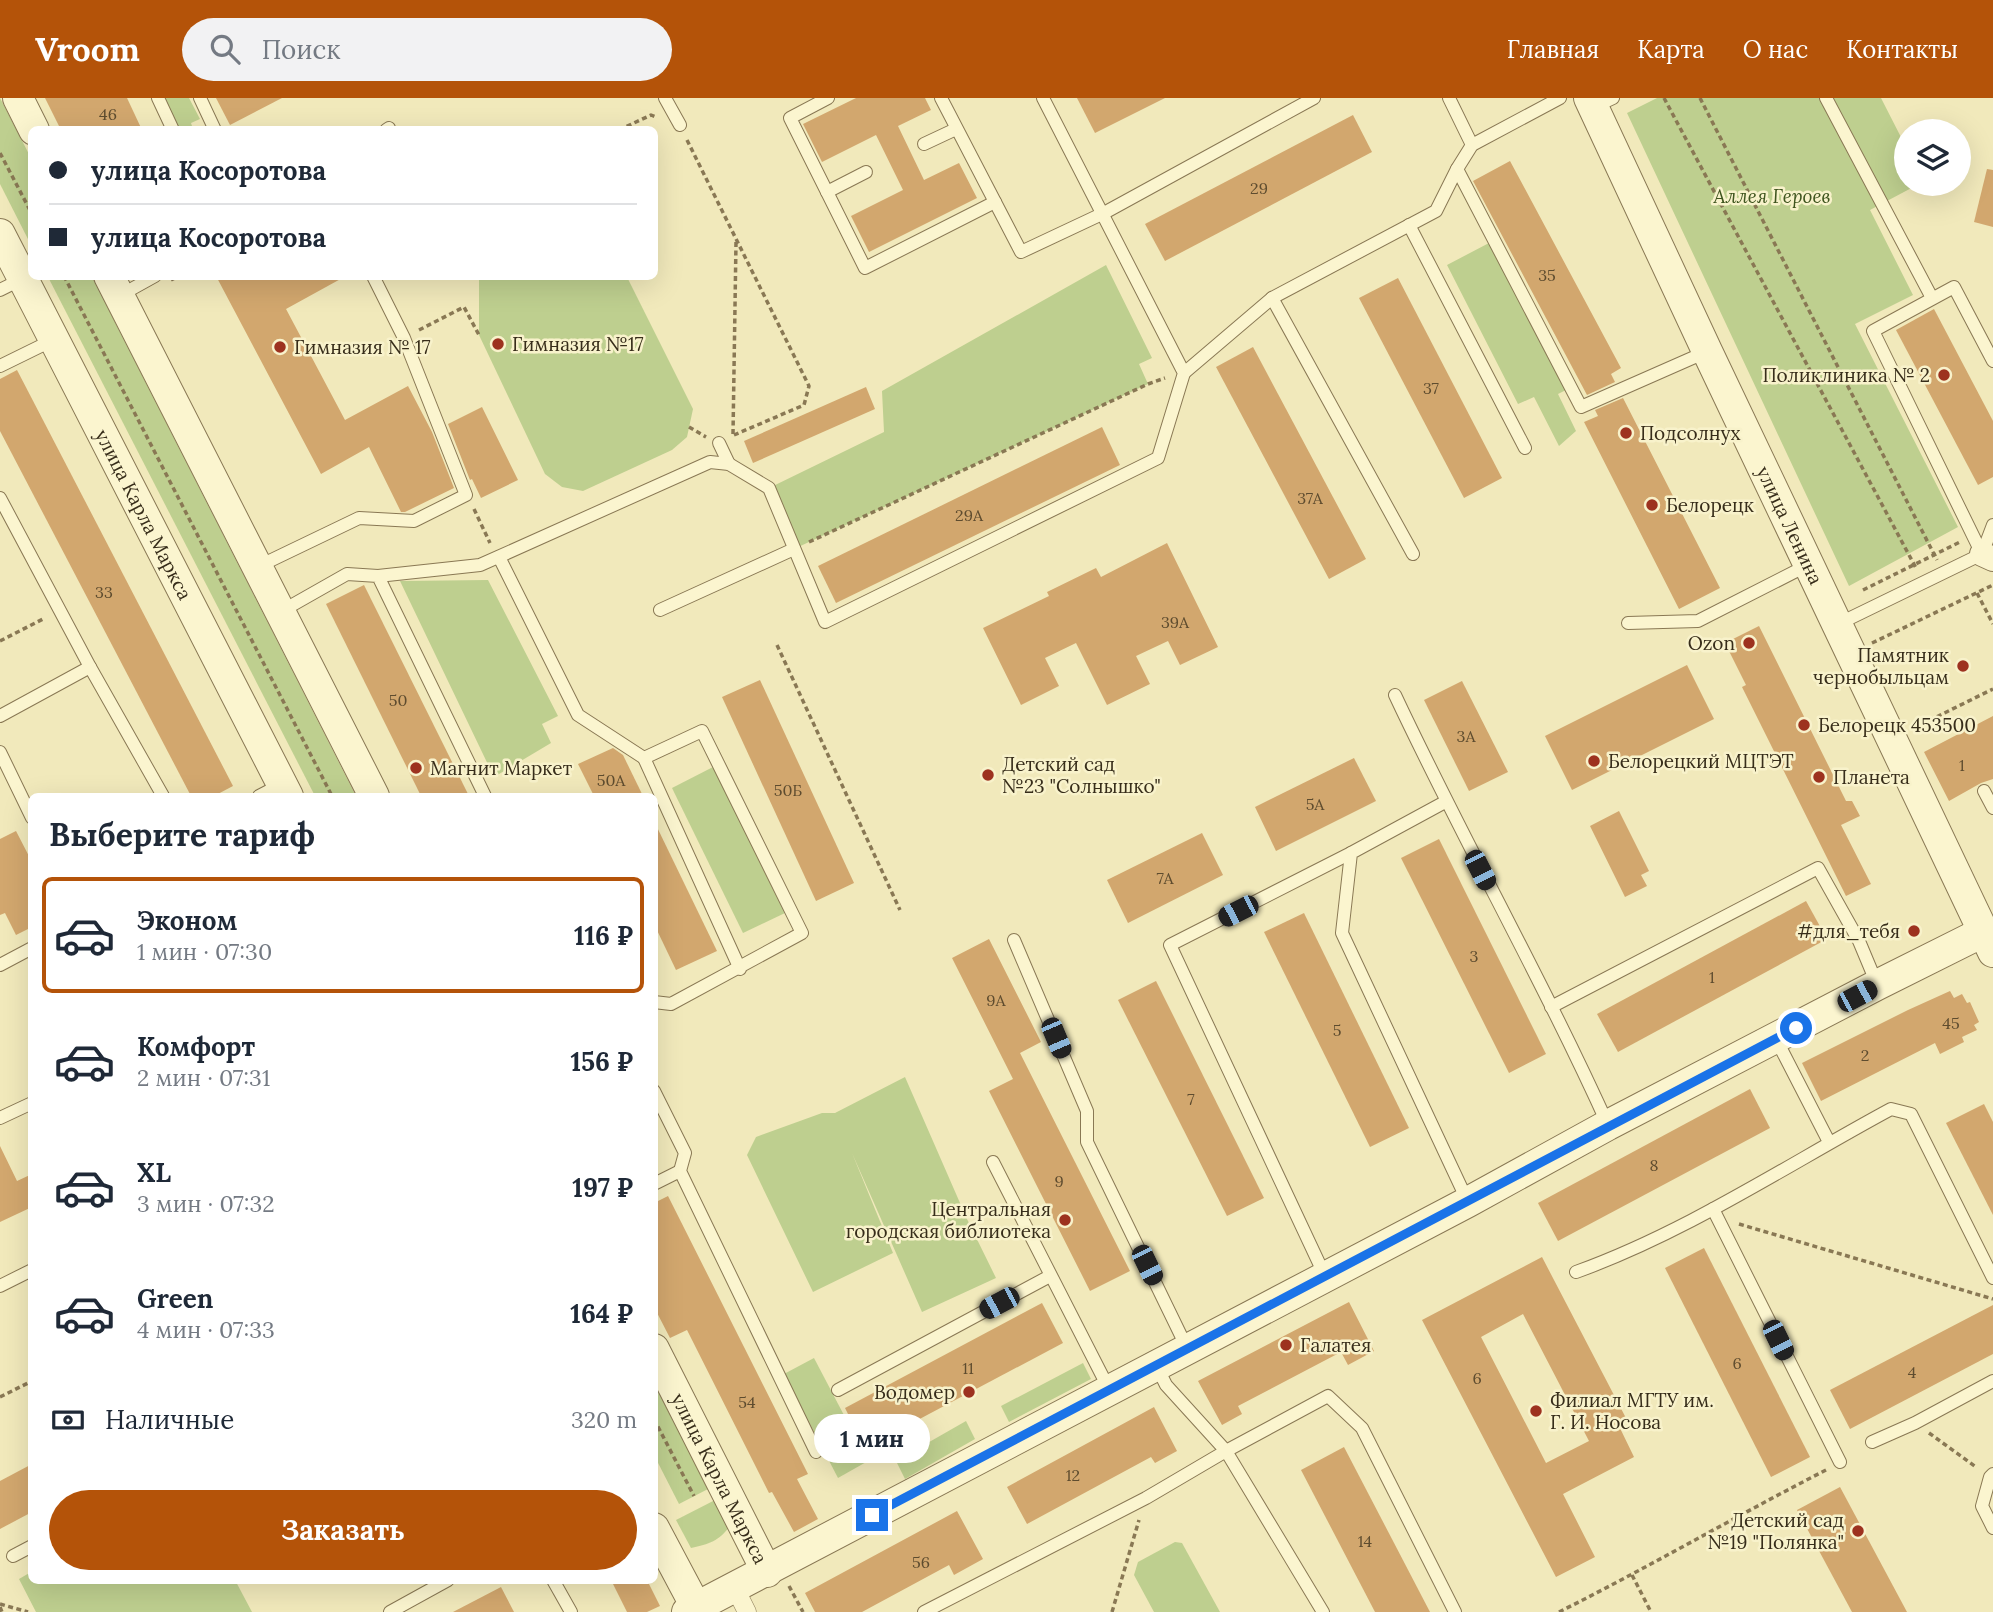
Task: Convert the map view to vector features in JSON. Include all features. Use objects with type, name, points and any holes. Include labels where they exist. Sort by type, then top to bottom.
[{"type":"street","points":[[18,98],[32,126]]},
{"type":"street","name":"улица Ленина","points":[[1599,101],[1706,351],[1988,942]]},
{"type":"street","name":"улица Карла Маркса","points":[[0,234],[11,285],[53,340],[276,792]]},
{"type":"street","points":[[114,286],[372,793]]},
{"type":"street","points":[[658,1537],[692,1609],[741,1600],[1108,1389],[1468,1202],[1608,1125],[1877,985],[1988,942]]},
{"type":"street","name":"улица Карла Маркса","points":[[658,1356],[778,1579]]},
{"type":"lane","points":[[158,98],[171,126]]},
{"type":"lane","points":[[200,98],[213,126]]},
{"type":"lane","points":[[665,98],[680,125]]},
{"type":"lane","points":[[828,98],[790,117],[864,268],[995,202]]},
{"type":"lane","points":[[941,98],[1021,251],[1104,213],[1314,98]]},
{"type":"lane","points":[[1043,98],[1184,373]]},
{"type":"lane","points":[[1449,98],[1472,145]]},
{"type":"lane","points":[[280,612],[347,574],[378,576],[480,565],[710,462],[729,464],[768,488],[825,622],[1158,458],[1184,373],[1272,298],[1436,211],[1472,145],[1560,98]]},
{"type":"lane","points":[[1826,98],[1932,298]]},
{"type":"lane","points":[[924,144],[956,129]]},
{"type":"lane","points":[[1457,169],[1581,407],[1706,351]]},
{"type":"lane","points":[[827,192],[866,173]]},
{"type":"lane","points":[[1409,225],[1525,447]]},
{"type":"lane","points":[[114,286],[139,280]]},
{"type":"lane","points":[[257,567],[359,519],[414,521],[466,495],[404,338],[375,280]]},
{"type":"lane","points":[[1983,550],[1873,331],[1954,287],[1993,361]]},
{"type":"lane","points":[[1272,298],[1413,554]]},
{"type":"lane","points":[[0,366],[53,340]]},
{"type":"lane","points":[[719,443],[729,464]]},
{"type":"lane","points":[[0,498],[90,667],[161,793]]},
{"type":"lane","points":[[1838,624],[1943,573],[1983,550],[1993,525]]},
{"type":"lane","points":[[660,610],[794,549]]},
{"type":"lane","points":[[499,556],[578,715],[644,758],[740,969]]},
{"type":"lane","points":[[1628,623],[1698,621],[1809,565]]},
{"type":"lane","points":[[378,576],[484,793]]},
{"type":"lane","points":[[0,716],[90,667]]},
{"type":"lane","points":[[1395,695],[1445,802],[1551,1007],[1608,1125]]},
{"type":"lane","points":[[644,758],[702,731],[802,933],[740,969],[671,1004],[658,1002]]},
{"type":"lane","points":[[0,752],[28,810]]},
{"type":"lane","points":[[1984,791],[1993,808]]},
{"type":"lane","points":[[1325,1276],[1170,945],[1352,853],[1445,802]]},
{"type":"lane","points":[[1352,853],[1342,933],[1468,1202]]},
{"type":"lane","points":[[1551,1007],[1818,868],[1858,942],[1877,985]]},
{"type":"lane","points":[[1014,940],[1087,1111],[1087,1142],[1187,1348]]},
{"type":"lane","points":[[0,965],[28,950]]},
{"type":"lane","points":[[1775,1038],[1829,1142]]},
{"type":"lane","points":[[658,1099],[685,1153],[680,1171],[816,1452]]},
{"type":"lane","points":[[0,1118],[28,1105]]},
{"type":"lane","points":[[1576,1272],[1715,1213],[1829,1142],[1891,1109],[1910,1114],[1993,1278]]},
{"type":"lane","points":[[993,1162],[1108,1389]]},
{"type":"lane","points":[[658,1182],[680,1171]]},
{"type":"lane","points":[[1715,1213],[1840,1462]]},
{"type":"lane","points":[[0,1286],[28,1272]]},
{"type":"lane","points":[[838,1390],[1050,1276]]},
{"type":"lane","points":[[1156,1365],[1166,1385],[1226,1451],[1323,1612]]},
{"type":"lane","points":[[1872,1442],[1915,1423],[1993,1381]]},
{"type":"lane","points":[[924,1612],[1146,1498],[1328,1396],[1362,1428],[1455,1612]]},
{"type":"lane","points":[[1991,1475],[1982,1506],[1993,1528]]},
{"type":"lane","points":[[13,1556],[28,1548]]},
{"type":"lane","points":[[390,1612],[441,1584]]},
{"type":"lane","points":[[556,1584],[571,1612]]},
{"type":"path","points":[[1664,98],[1924,582]]},
{"type":"path","points":[[1699,98],[1943,573]]},
{"type":"path","points":[[628,126],[651,115],[680,125],[809,386],[804,405],[719,443],[689,427]]},
{"type":"path","points":[[0,153],[28,206]]},
{"type":"path","points":[[736,240],[733,435],[748,474]]},
{"type":"path","points":[[66,280],[330,793]]},
{"type":"path","points":[[404,338],[464,307],[479,335]]},
{"type":"path","points":[[794,549],[1148,384],[1184,373]]},
{"type":"path","points":[[480,522],[499,556]]},
{"type":"path","points":[[1854,595],[1935,555],[1983,550]]},
{"type":"path","points":[[1852,654],[1993,585]]},
{"type":"path","points":[[1977,593],[1993,624]]},
{"type":"path","points":[[0,641],[61,610]]},
{"type":"path","points":[[777,645],[900,910]]},
{"type":"path","points":[[1912,729],[1993,688]]},
{"type":"path","points":[[1715,1213],[1993,1299]]},
{"type":"path","points":[[0,1397],[28,1383]]},
{"type":"path","points":[[1915,1423],[1991,1475]]},
{"type":"path","points":[[658,1427],[694,1496]]},
{"type":"path","points":[[1559,1612],[1840,1462]]},
{"type":"path","points":[[1112,1612],[1146,1498]]},
{"type":"path","points":[[1632,1575],[1651,1612]]},
{"type":"path","points":[[778,1579],[803,1612]]},
{"type":"path","points":[[1,1608],[27,1612]]},
{"type":"green space","points":[[0,98],[28,152],[28,239],[0,184]]},
{"type":"green space","points":[[158,98],[189,98],[200,119],[191,123],[192,126],[172,126]]},
{"type":"green space","name":"Аллея Героев","points":[[1657,98],[1881,98],[1894,123],[1894,196],[1896,196],[1870,210],[1913,295],[1855,324],[1958,527],[1849,586],[1627,113]]},
{"type":"green space","points":[[1489,243],[1570,388],[1558,394],[1576,431],[1559,446],[1534,397],[1518,404],[1447,265]]},
{"type":"green space","points":[[1106,265],[1152,358],[1139,364],[1148,384],[794,549],[769,488],[884,432],[882,391]]},
{"type":"green space","points":[[50,280],[94,280],[354,793],[313,793]]},
{"type":"green space","points":[[479,280],[628,280],[693,409],[687,437],[672,450],[583,491],[562,487],[545,474],[479,335]]},
{"type":"green space","points":[[488,580],[558,716],[542,724],[551,743],[494,777],[400,581]]},
{"type":"green space","points":[[713,767],[785,913],[743,933],[672,788]]},
{"type":"green space","points":[[905,1077],[996,1278],[922,1312],[852,1153],[893,1253],[813,1292],[747,1155],[756,1137],[822,1113],[835,1113]]},
{"type":"green space","points":[[814,1358],[868,1461],[838,1478],[784,1374]]},
{"type":"green space","points":[[1083,1363],[1091,1379],[1009,1422],[1001,1406]]},
{"type":"green space","points":[[658,1392],[708,1489],[679,1504],[658,1463]]},
{"type":"green space","points":[[966,1421],[975,1439],[905,1479],[896,1461]]},
{"type":"green space","points":[[717,1499],[730,1526],[713,1541],[691,1548],[676,1520]]},
{"type":"green space","points":[[1175,1542],[1182,1543],[1220,1612],[1154,1612],[1134,1575],[1138,1562]]},
{"type":"green space","points":[[28,1574],[28,1584],[237,1584],[252,1612],[36,1612],[19,1579]]},
{"type":"building","points":[[45,98],[127,98],[140,126],[59,126]]},
{"type":"building","points":[[216,98],[282,98],[230,125]]},
{"type":"building","points":[[856,98],[925,98],[931,110],[898,126],[924,180],[959,163],[977,198],[869,252],[851,216],[903,190],[876,135],[822,162],[803,124]]},
{"type":"building","points":[[1077,98],[1165,98],[1095,133]]},
{"type":"building","points":[[1353,115],[1372,152],[1165,261],[1145,224]]},
{"type":"building","points":[[1510,161],[1621,368],[1611,374],[1615,382],[1587,395],[1473,181]]},
{"type":"building","points":[[1987,169],[1993,170],[1993,227],[1974,222]]},
{"type":"building","points":[[1398,278],[1502,478],[1464,498],[1359,298]]},
{"type":"building","name":"Гимназия № 17","points":[[218,280],[339,280],[286,309],[345,420],[408,386],[432,432],[454,488],[401,512],[369,447],[321,474]]},
{"type":"building","name":"Поликлиника № 2","points":[[1934,309],[1993,421],[1993,477],[1978,485],[1896,330]]},
{"type":"building","points":[[1253,347],[1366,559],[1329,579],[1216,367]]},
{"type":"building","points":[[17,370],[233,786],[220,793],[189,793],[0,431],[0,379]]},
{"type":"building","points":[[866,387],[875,409],[753,463],[744,441]]},
{"type":"building","name":"Белорецк","points":[[1623,398],[1720,588],[1679,609],[1584,422],[1598,416],[1595,410]]},
{"type":"building","points":[[482,407],[518,480],[481,498],[472,479],[470,480],[448,424]]},
{"type":"building","points":[[1102,427],[1120,465],[836,603],[818,566]]},
{"type":"building","points":[[1167,543],[1218,647],[1180,665],[1168,641],[1136,656],[1150,684],[1107,705],[1076,643],[1045,658],[1059,686],[1021,705],[983,628],[1049,596],[1047,592],[1096,568],[1101,577]]},
{"type":"building","points":[[364,585],[468,793],[420,793],[326,604]]},
{"type":"building","points":[[1759,626],[1846,801],[1852,801],[1860,816],[1841,825],[1871,884],[1846,896],[1742,687],[1746,685],[1725,643]]},
{"type":"building","points":[[1687,665],[1714,719],[1572,790],[1545,736]]},
{"type":"building","points":[[760,680],[854,883],[816,901],[722,697]]},
{"type":"building","points":[[1462,681],[1508,772],[1469,791],[1424,700]]},
{"type":"building","points":[[1993,716],[1993,779],[1949,801],[1924,752]]},
{"type":"building","points":[[613,748],[623,755],[642,793],[592,793],[578,764]]},
{"type":"building","points":[[1354,758],[1376,801],[1276,851],[1255,807]]},
{"type":"building","points":[[1619,811],[1649,871],[1641,875],[1647,886],[1625,897],[1590,826]]},
{"type":"building","points":[[658,829],[717,951],[676,970],[658,932]]},
{"type":"building","points":[[16,831],[28,854],[28,929],[16,935],[5,913],[0,915],[0,839]]},
{"type":"building","points":[[1202,833],[1223,875],[1128,923],[1107,880]]},
{"type":"building","points":[[1439,839],[1546,1054],[1509,1073],[1401,858]]},
{"type":"building","points":[[1806,901],[1827,939],[1618,1052],[1597,1014]]},
{"type":"building","points":[[1304,913],[1409,1128],[1370,1147],[1264,932]]},
{"type":"building","points":[[989,939],[1041,1042],[1020,1053],[1130,1271],[1090,1291],[989,1091],[1013,1079],[952,958]]},
{"type":"building","points":[[1156,981],[1264,1198],[1227,1216],[1118,1000]]},
{"type":"building","points":[[1950,991],[1954,998],[1962,994],[1967,1003],[1970,1002],[1979,1022],[1974,1025],[1977,1030],[1962,1037],[1964,1042],[1940,1054],[1935,1043],[1821,1101],[1802,1063]]},
{"type":"building","points":[[1750,1089],[1770,1128],[1558,1241],[1538,1203]]},
{"type":"building","points":[[1984,1104],[1993,1122],[1993,1215],[1946,1123]]},
{"type":"building","points":[[0,1146],[17,1181],[28,1176],[28,1209],[0,1222]]},
{"type":"building","points":[[668,1196],[808,1474],[797,1479],[818,1519],[794,1532],[772,1492],[769,1493],[687,1330],[670,1338],[658,1315],[658,1201]]},
{"type":"building","points":[[1704,1248],[1810,1457],[1771,1477],[1665,1268]]},
{"type":"building","points":[[1542,1257],[1627,1420],[1618,1424],[1634,1457],[1563,1494],[1595,1557],[1556,1577],[1422,1320]],"holes":[[[1523,1314],[1589,1441],[1546,1463],[1481,1337]]]},
{"type":"building","points":[[1349,1302],[1374,1351],[1348,1365],[1341,1352],[1238,1406],[1242,1414],[1222,1425],[1198,1381]]},
{"type":"building","points":[[1042,1303],[1063,1343],[865,1448],[845,1408]]},
{"type":"building","points":[[1993,1305],[1993,1354],[1850,1429],[1830,1390]]},
{"type":"building","points":[[1154,1407],[1177,1451],[1155,1463],[1151,1457],[1027,1524],[1007,1487]]},
{"type":"building","points":[[1344,1447],[1430,1612],[1375,1612],[1301,1470]]},
{"type":"building","points":[[28,1466],[28,1514],[0,1529],[0,1481]]},
{"type":"building","points":[[1840,1487],[1907,1612],[1852,1612],[1797,1510]]},
{"type":"building","points":[[957,1511],[983,1559],[954,1575],[949,1565],[862,1612],[815,1612],[805,1593]]},
{"type":"building","points":[[613,1584],[649,1584],[660,1606],[647,1612],[627,1612]]},
{"type":"building","points":[[501,1587],[514,1612],[453,1612]]},
{"type":"place","name":"Гимназия №17","points":[[498,344]]},
{"type":"place","name":"Гимназия № 17","points":[[280,347]]},
{"type":"place","name":"Поликлиника № 2","points":[[1944,375]]},
{"type":"place","name":"Подсолнух","points":[[1626,433]]},
{"type":"place","name":"Белорецк","points":[[1652,505]]},
{"type":"place","name":"Ozon","points":[[1749,643]]},
{"type":"place","name":"Памятник чернобыльцам","points":[[1963,666]]},
{"type":"place","name":"Белорецк 453500","points":[[1804,725]]},
{"type":"place","name":"Белорецкий МЦТЭТ","points":[[1594,761]]},
{"type":"place","name":"Магнит Маркет","points":[[416,768]]},
{"type":"place","name":"Детский сад №23 \"Солнышко\"","points":[[988,775]]},
{"type":"place","name":"Планета","points":[[1819,777]]},
{"type":"place","name":"#для_тебя","points":[[1914,931]]},
{"type":"place","name":"Центральная городская библиотека","points":[[1065,1220]]},
{"type":"place","name":"Галатея","points":[[1286,1345]]},
{"type":"place","name":"Водомер","points":[[969,1392]]},
{"type":"place","name":"Филиал МГТУ им. Г. И. Носова","points":[[1536,1411]]},
{"type":"place","name":"Детский сад №19 \"Полянка\"","points":[[1858,1531]]},
{"type":"route","points":[[872,1515],[1796,1028]]}]
